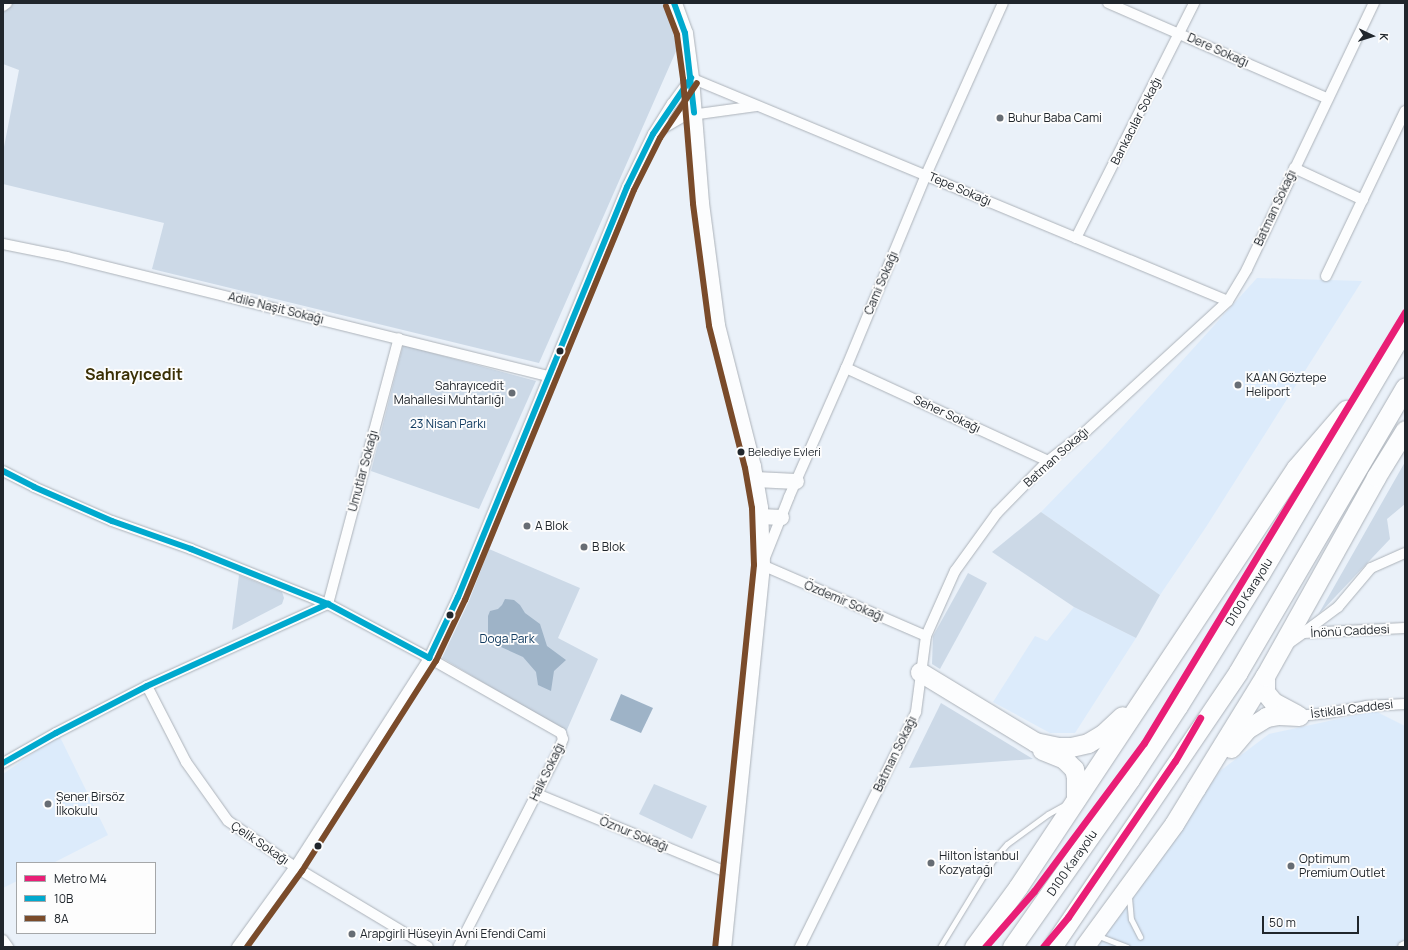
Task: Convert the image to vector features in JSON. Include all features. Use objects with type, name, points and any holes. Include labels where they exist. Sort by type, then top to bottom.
[{"type":"highway","name":"D100 Karayolu","points":[[1012,947],[1126,785],[1178,706],[1260,574],[1405,328]]},
{"type":"highway","points":[[974,947],[1018,887],[1296,468],[1378,373]]},
{"type":"highway","points":[[1052,947],[1238,672],[1405,387]]},
{"type":"highway","points":[[1089,941],[1174,824],[1265,676],[1369,490],[1405,430]]},
{"type":"highway","points":[[1265,676],[1265,692],[1273,702],[1299,716]]},
{"type":"highway","points":[[920,677],[1024,739],[1064,759],[1071,766],[1076,777],[1076,799]]},
{"type":"highway","points":[[1024,739],[1058,747],[1070,747],[1088,743],[1103,734],[1145,695]]},
{"type":"highway","points":[[1247,729],[1244,723],[1251,698]]},
{"type":"highway","points":[[1196,788],[1247,729],[1266,717],[1279,714],[1299,716]]},
{"type":"street","points":[[3,6],[7,3]]},
{"type":"street","points":[[674,3],[685,33],[691,78],[689,115],[717,325],[755,479],[760,516],[762,566],[723,947]]},
{"type":"street","name":"Cami Sokağı","points":[[762,566],[796,481],[846,368],[926,175],[1003,3]]},
{"type":"street","name":"Dere Sokağı","points":[[1108,3],[1327,98]]},
{"type":"street","name":"Bankacılar Sokağı","points":[[1076,238],[1180,34],[1194,3]]},
{"type":"street","name":"Batman Sokağı","points":[[800,947],[916,712],[926,636],[955,571],[997,513],[1048,461],[1084,432],[1228,301],[1247,269],[1327,98],[1374,3]]},
{"type":"street","points":[[237,947],[295,867],[429,658],[458,597],[627,187],[653,134],[691,78]]},
{"type":"street","name":"Tepe Sokağı","points":[[691,78],[1228,301]]},
{"type":"street","points":[[672,104],[676,113],[689,115],[757,105]]},
{"type":"street","points":[[1326,276],[1405,111]]},
{"type":"street","points":[[653,134],[689,115]]},
{"type":"street","points":[[1294,168],[1363,200]]},
{"type":"street","name":"Adile Naşit Sokağı","points":[[3,244],[67,257],[548,376]]},
{"type":"street","name":"Umutlar Sokağı","points":[[328,604],[399,338]]},
{"type":"street","name":"Seher Sokağı","points":[[846,368],[1048,461]]},
{"type":"street","points":[[3,471],[34,487],[112,521],[191,549],[328,604],[429,658]]},
{"type":"street","points":[[755,479],[796,481]]},
{"type":"street","points":[[760,516],[781,517]]},
{"type":"street","points":[[1303,633],[1338,607],[1371,568],[1405,553]]},
{"type":"street","name":"Özdemir Sokağı","points":[[762,566],[926,636]]},
{"type":"street","points":[[3,763],[56,733],[147,686],[328,604]]},
{"type":"street","name":"İnönü Caddesi","points":[[1278,652],[1303,633],[1405,628]]},
{"type":"street","name":"Halk Sokağı","points":[[429,658],[561,733],[562,742],[458,947]]},
{"type":"street","name":"Çelik Sokağı","points":[[147,686],[186,762],[228,821],[295,867],[428,947]]},
{"type":"street","name":"İstiklal Caddesi","points":[[1299,716],[1366,706],[1405,704]]},
{"type":"street","name":"Öznur Sokağı","points":[[536,794],[731,874]]},
{"type":"street","points":[[3,940],[8,947]]},
{"type":"lane","points":[[940,947],[992,860],[1007,844],[1048,814],[1076,799]]},
{"type":"lane","points":[[1130,886],[1129,901],[1131,919],[1140,937]]},
{"type":"lane","points":[[1089,941],[1127,947]]},
{"type":"shaded area","points":[[1257,278],[1362,281],[1206,527],[1160,595],[1041,512],[1105,446]]},
{"type":"shaded area","points":[[505,599],[514,600],[520,605],[525,613],[540,624],[547,646],[566,660],[554,671],[551,691],[538,685],[536,672],[523,657],[501,647],[488,634],[488,616],[490,611],[498,609]]},
{"type":"shaded area","points":[[1074,607],[1136,638],[1075,733],[1050,733],[993,702],[1035,636],[1047,641]]},
{"type":"shaded area","points":[[621,694],[653,708],[641,733],[610,720]]},
{"type":"shaded area","name":"Optimum Premium Outlet","points":[[1375,711],[1405,726],[1405,947],[1096,947],[1220,771],[1269,734]]},
{"type":"shaded area","name":"Şener Birsöz İlkokulu","points":[[59,735],[108,835],[55,862],[16,862],[16,882],[3,888],[3,774]]},
{"type":"green space","points":[[3,3],[668,3],[677,36],[677,49],[539,363],[152,269],[164,223],[3,184],[3,152],[19,70],[3,64]]},
{"type":"green space","name":"23 Nisan Parkı","points":[[403,345],[536,381],[479,509],[371,471]]},
{"type":"green space","points":[[1405,462],[1405,504],[1387,519],[1390,539],[1318,615]]},
{"type":"green space","points":[[1041,512],[1160,595],[1136,638],[1074,607],[992,552]]},
{"type":"green space","name":"Doga Park","points":[[489,549],[580,588],[558,638],[598,659],[566,732],[442,658],[469,601]]},
{"type":"green space","points":[[968,573],[987,583],[940,669],[932,664],[933,636]]},
{"type":"green space","points":[[239,575],[282,592],[284,598],[282,604],[232,630]]},
{"type":"green space","points":[[941,703],[1033,759],[909,768]]},
{"type":"green space","points":[[654,784],[707,806],[692,839],[639,814]]},
{"type":"metro line","name":"M4","points":[[985,947],[1034,891],[1144,743],[1405,312]]},
{"type":"metro line","name":"M4","points":[[1043,947],[1068,917],[1175,761],[1200,718]]},
{"type":"transit line","name":"10B","points":[[674,3],[685,33],[694,112]]},
{"type":"transit line","name":"8A","points":[[666,6],[677,35],[683,79],[693,204],[709,326],[745,468],[752,508],[754,565],[715,946]]},
{"type":"transit line","name":"10B","points":[[429,658],[458,597],[627,187],[653,134],[691,78]]},
{"type":"transit line","name":"8A","points":[[247,947],[302,871],[436,661],[465,600],[634,190],[660,138],[697,83]]},
{"type":"transit line","name":"10B","points":[[3,471],[34,487],[112,521],[191,549],[328,604],[429,658]]},
{"type":"transit line","name":"10B","points":[[3,763],[56,733],[147,686],[328,604]]},
{"type":"place","name":"Buhur Baba Cami","points":[[1000,118]]},
{"type":"place","name":"KAAN Göztepe Heliport","points":[[1238,385]]},
{"type":"place","name":"Sahrayıcedit Mahallesi Muhtarlığı","points":[[512,393]]},
{"type":"place","name":"Belediye Evleri","points":[[741,452]]},
{"type":"place","name":"A Blok","points":[[527,526]]},
{"type":"place","name":"B Blok","points":[[584,547]]},
{"type":"place","name":"Şener Birsöz İlkokulu","points":[[48,804]]},
{"type":"place","name":"Hilton İstanbul Kozyatağı","points":[[931,863]]},
{"type":"place","name":"Optimum Premium Outlet","points":[[1291,866]]},
{"type":"place","name":"Arapgirli Hüseyin Avni Efendi Cami","points":[[352,934]]},
{"type":"district","name":"Sahrayıcedit","points":[[134,374]]}]
